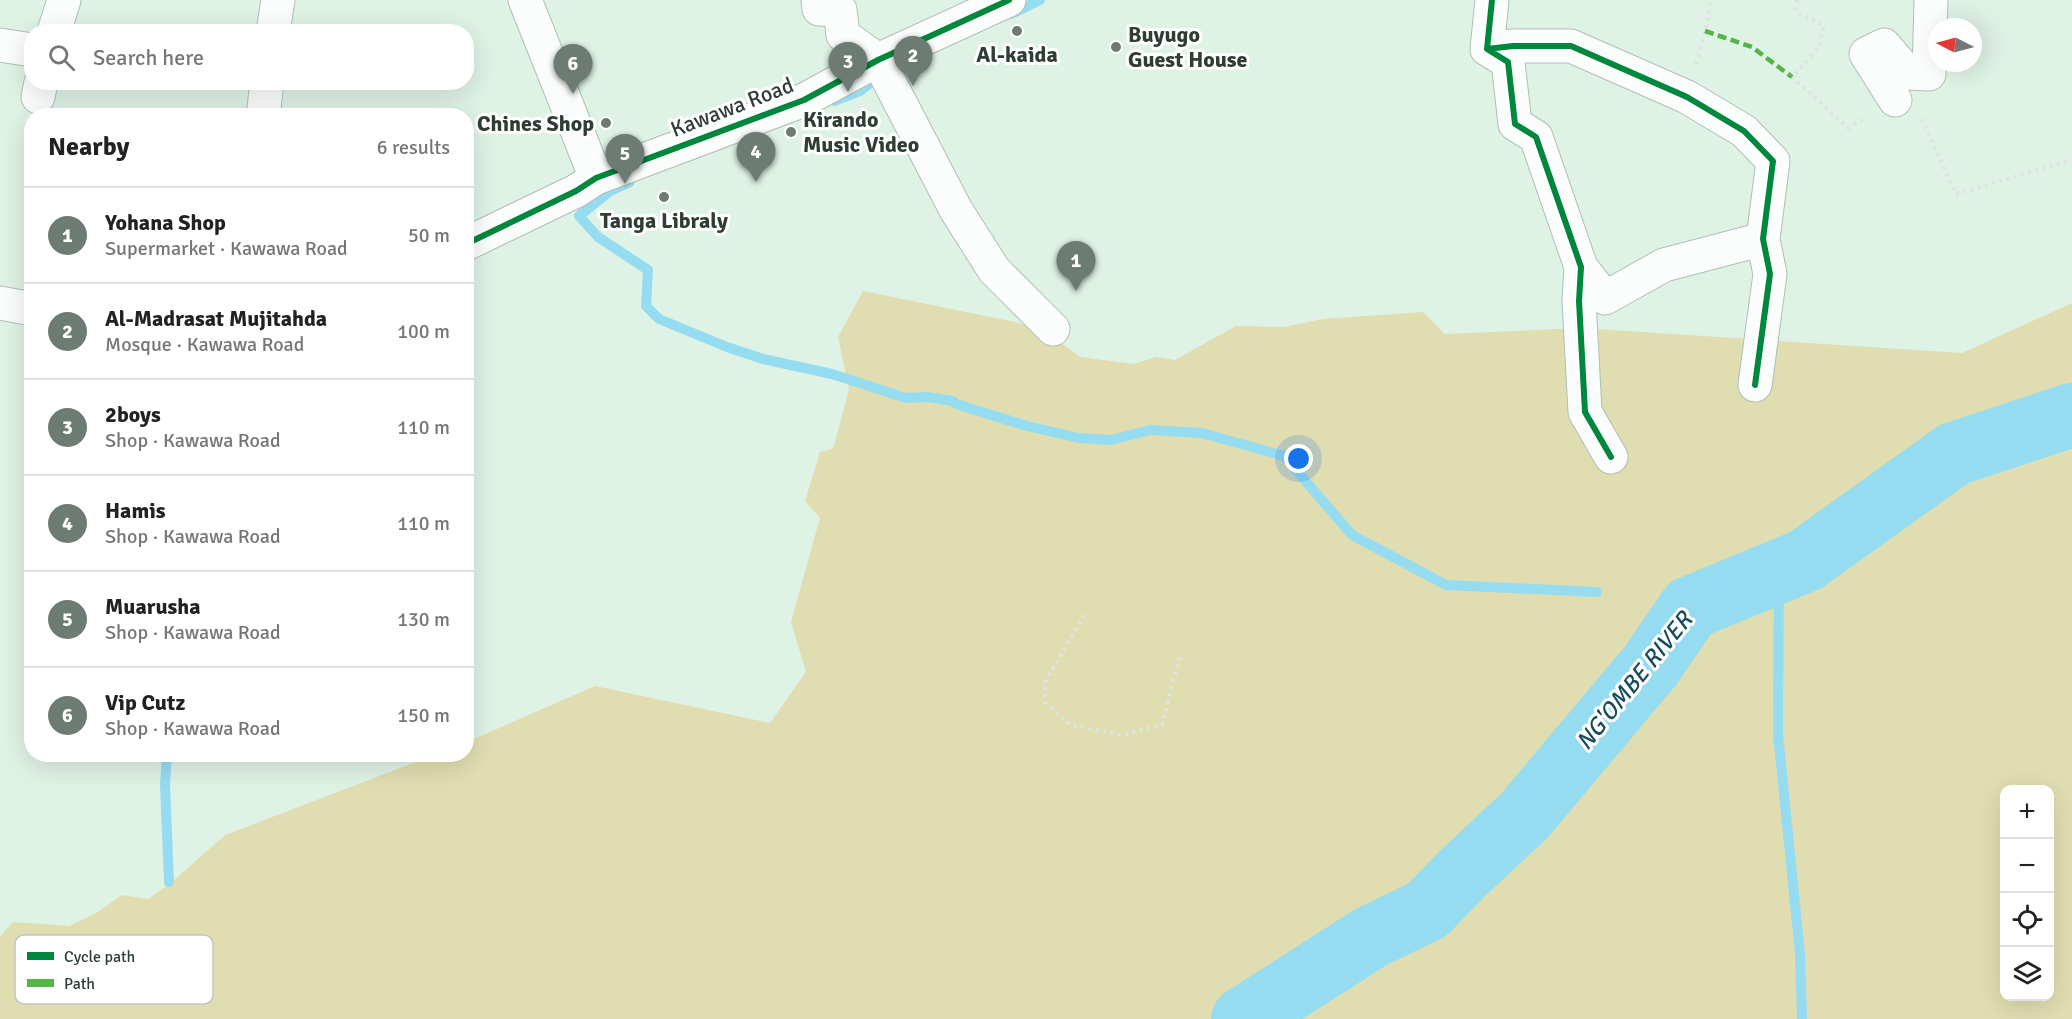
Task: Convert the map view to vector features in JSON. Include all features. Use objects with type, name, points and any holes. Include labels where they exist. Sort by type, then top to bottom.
[{"type":"street","points":[[56,24],[64,0]]},
{"type":"street","points":[[274,24],[278,0]]},
{"type":"street","points":[[525,0],[596,178]]},
{"type":"street","points":[[818,0],[819,9],[840,10],[843,35],[878,60],[956,210],[994,270],[1053,329]]},
{"type":"street","name":"Kawawa Road","points":[[474,240],[576,191],[596,178],[804,100],[878,60],[1009,0]]},
{"type":"street","points":[[1487,49],[1492,0]]},
{"type":"street","points":[[1895,100],[1866,54],[1884,45],[1908,72],[1929,74],[1931,0]]},
{"type":"street","points":[[0,45],[24,49]]},
{"type":"street","points":[[1487,49],[1513,46],[1571,46],[1688,97],[1744,131],[1773,161],[1763,239],[1770,274],[1755,385]]},
{"type":"street","points":[[1487,49],[1508,62],[1515,124],[1536,137],[1581,267],[1605,298],[1664,265],[1763,239]]},
{"type":"street","points":[[264,108],[266,90]]},
{"type":"street","points":[[1581,267],[1579,301],[1585,412],[1611,457]]},
{"type":"street","points":[[0,303],[24,308]]},
{"type":"path","points":[[1688,97],[1711,0]]},
{"type":"path","points":[[1084,615],[1046,682],[1045,702],[1071,725],[1121,735],[1162,725],[1180,655]]},
{"type":"shaded area","points":[[863,291],[1015,322],[1046,332],[1080,357],[1134,364],[1156,357],[1175,360],[1236,326],[1284,327],[1323,319],[1423,312],[1445,334],[1581,328],[1962,353],[2072,303],[2072,1019],[0,1019],[0,937],[13,922],[69,926],[98,912],[122,895],[149,899],[225,835],[416,762],[474,762],[474,739],[595,686],[770,723],[806,672],[791,622],[820,518],[805,501],[820,452],[833,449],[849,390],[838,337]]},
{"type":"waterway","points":[[1011,14],[1040,0]]},
{"type":"waterway","points":[[834,101],[860,91],[878,77]]},
{"type":"waterway","points":[[630,182],[610,191],[579,216],[598,237],[648,270],[646,306],[659,319],[763,359],[832,374],[906,398],[927,397],[953,401],[956,404],[1027,426],[1079,438],[1111,440],[1150,430],[1202,433],[1284,456],[1352,535],[1446,585],[1597,592]]},
{"type":"waterway","name":"NG'OMBE RIVER","points":[[1243,1019],[1371,937],[1427,910],[1525,815],[1651,665],[1690,608],[1806,560],[1954,454],[2072,415]]},
{"type":"waterway","points":[[1779,571],[1778,734],[1800,954],[1802,1019]]},
{"type":"waterway","points":[[166,762],[165,785],[169,882]]},
{"type":"marked path","points":[[1705,31],[1752,47],[1792,77]]},
{"type":"cycle path","points":[[474,240],[576,191],[596,178],[804,100],[878,60],[1009,0]]},
{"type":"cycle path","points":[[1492,0],[1487,49],[1508,62],[1515,124],[1536,137],[1581,267],[1579,301],[1585,412],[1611,457]]},
{"type":"cycle path","points":[[1487,49],[1513,46],[1571,46],[1687,97],[1744,131],[1773,161],[1763,239],[1770,274],[1755,385]]},
{"type":"place","name":"Al-kaida","points":[[1017,31]]},
{"type":"place","name":"Buyugo Guest House","points":[[1116,47]]},
{"type":"place","name":"Al-Madrasat Mujitahda","points":[[913,86]]},
{"type":"place","name":"2boys","points":[[848,92]]},
{"type":"place","name":"Vip Cutz","points":[[573,94]]},
{"type":"place","name":"Chines Shop","points":[[606,123]]},
{"type":"place","name":"Kirando Music Video","points":[[791,132]]},
{"type":"place","name":"Hamis","points":[[756,182]]},
{"type":"place","name":"Muarusha","points":[[625,184]]},
{"type":"place","name":"Tanga Libraly","points":[[664,197]]},
{"type":"place","name":"Yohana Shop","points":[[1076,291]]}]
